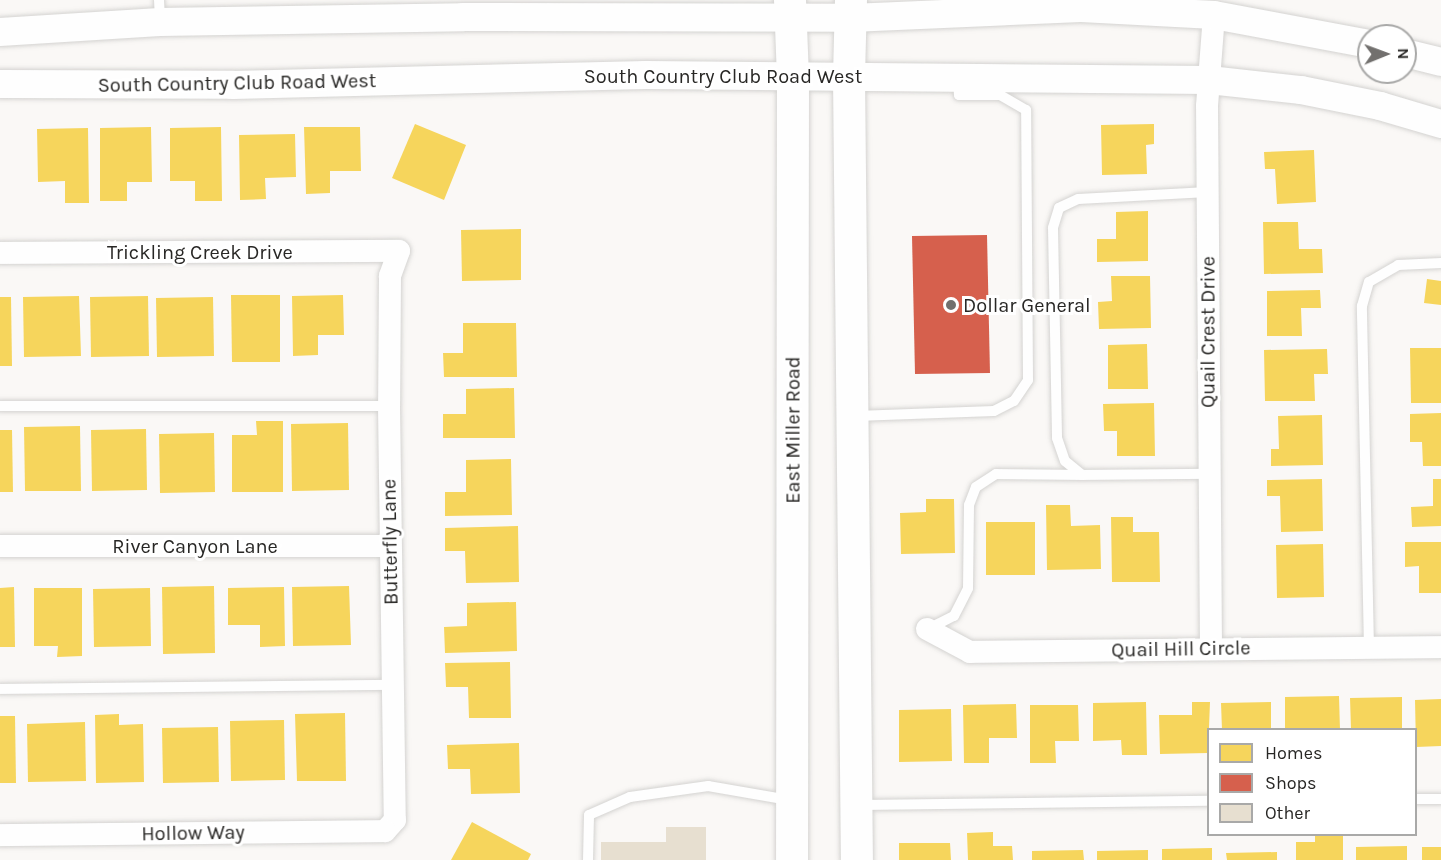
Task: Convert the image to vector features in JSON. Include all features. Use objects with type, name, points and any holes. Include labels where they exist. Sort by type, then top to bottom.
[{"type":"main road","name":"East Miller Road","points":[[790,8],[793,77],[792,860]]},
{"type":"main road","points":[[851,9],[849,76],[857,860]]},
{"type":"street","points":[[0,32],[159,11],[463,13],[790,8],[1081,8],[1214,15],[1357,42]]},
{"type":"street","name":"Quail Crest Drive","points":[[1210,649],[1207,106],[1214,15]]},
{"type":"street","points":[[1417,56],[1441,62]]},
{"type":"street","name":"South Country Club Road West","points":[[0,84],[233,85],[646,75],[1209,80],[1301,90],[1380,106],[1441,124]]},
{"type":"street","name":"Trickling Creek Drive","points":[[0,253],[399,251]]},
{"type":"street","name":"Butterfly Lane","points":[[386,831],[395,820],[389,546],[389,406],[390,276],[399,251]]},
{"type":"street","name":"River Canyon Lane","points":[[0,546],[389,546]]},
{"type":"street","name":"Quail Hill Circle","points":[[927,629],[970,652],[1441,647]]},
{"type":"street","name":"Hollow Way","points":[[0,835],[386,831]]},
{"type":"lane","points":[[853,416],[994,411],[1014,401],[1028,380],[1026,110],[1000,95],[959,95],[958,77]]},
{"type":"lane","points":[[1082,475],[1065,461],[1057,438],[1053,228],[1059,208],[1078,199],[1208,192]]},
{"type":"lane","points":[[1369,648],[1362,306],[1369,282],[1398,265],[1441,263]]},
{"type":"lane","points":[[0,406],[389,406]]},
{"type":"lane","points":[[927,629],[954,616],[968,588],[969,504],[976,487],[996,474],[1209,474]]},
{"type":"lane","points":[[0,689],[392,685]]},
{"type":"lane","points":[[588,860],[589,814],[630,797],[708,786],[792,801]]},
{"type":"lane","points":[[1417,799],[1441,799]]},
{"type":"lane","points":[[857,805],[1207,801]]},
{"type":"building: Homes","points":[[415,124],[466,145],[444,200],[392,178]]},
{"type":"building: Homes","points":[[1154,124],[1154,144],[1146,145],[1147,174],[1102,175],[1101,125]]},
{"type":"building: Homes","points":[[151,127],[152,182],[127,182],[127,201],[100,201],[100,128]]},
{"type":"building: Homes","points":[[221,127],[222,201],[195,201],[195,181],[170,181],[170,128]]},
{"type":"building: Homes","points":[[304,127],[360,127],[361,171],[330,171],[330,193],[306,194]]},
{"type":"building: Homes","points":[[88,128],[89,203],[65,203],[65,181],[38,182],[37,129]]},
{"type":"building: Homes","points":[[295,134],[296,177],[265,178],[266,199],[240,200],[239,135]]},
{"type":"building: Homes","points":[[1314,150],[1316,202],[1277,204],[1275,169],[1265,169],[1264,152]]},
{"type":"building: Homes","points":[[1148,211],[1148,261],[1097,262],[1097,239],[1116,239],[1116,212]]},
{"type":"building: Homes","points":[[1263,222],[1298,222],[1299,249],[1322,249],[1323,273],[1264,274]]},
{"type":"building: Homes","points":[[521,229],[521,280],[462,281],[461,230]]},
{"type":"building: Homes","points":[[1111,276],[1150,276],[1151,328],[1099,329],[1098,302],[1112,301]]},
{"type":"building: Homes","points":[[1427,279],[1441,281],[1441,305],[1424,303]]},
{"type":"building: Homes","points":[[1320,290],[1321,308],[1301,308],[1302,336],[1267,336],[1267,291]]},
{"type":"building: Homes","points":[[231,295],[280,295],[280,362],[232,362]]},
{"type":"building: Homes","points":[[343,295],[344,335],[318,335],[318,355],[293,356],[292,296]]},
{"type":"building: Homes","points":[[79,296],[81,356],[24,357],[23,297]]},
{"type":"building: Homes","points":[[148,296],[149,356],[91,357],[90,297]]},
{"type":"building: Homes","points":[[0,297],[11,297],[12,366],[0,366]]},
{"type":"building: Homes","points":[[213,297],[214,356],[157,357],[156,298]]},
{"type":"building: Homes","points":[[463,323],[516,323],[517,377],[444,377],[443,353],[463,353]]},
{"type":"building: Homes","points":[[1147,344],[1148,389],[1108,389],[1108,345]]},
{"type":"building: Homes","points":[[1410,348],[1441,348],[1441,403],[1411,403]]},
{"type":"building: Homes","points":[[1327,349],[1328,374],[1314,374],[1315,401],[1265,401],[1264,350]]},
{"type":"building: Homes","points":[[514,388],[515,438],[443,438],[443,414],[466,414],[466,389]]},
{"type":"building: Homes","points":[[1154,403],[1155,456],[1117,456],[1117,431],[1104,431],[1103,404]]},
{"type":"building: Homes","points":[[1441,413],[1441,466],[1423,466],[1422,442],[1410,442],[1410,414]]},
{"type":"building: Homes","points":[[1322,415],[1323,465],[1271,466],[1271,449],[1279,449],[1278,416]]},
{"type":"building: Homes","points":[[256,421],[283,421],[283,492],[232,492],[232,435],[257,435]]},
{"type":"building: Homes","points":[[348,423],[349,490],[292,491],[291,424]]},
{"type":"building: Homes","points":[[80,426],[81,491],[25,491],[24,427]]},
{"type":"building: Homes","points":[[146,429],[147,490],[92,491],[91,430]]},
{"type":"building: Homes","points":[[0,430],[12,430],[13,492],[0,492]]},
{"type":"building: Homes","points":[[214,433],[215,492],[160,493],[159,434]]},
{"type":"building: Homes","points":[[511,459],[512,515],[445,516],[445,492],[466,492],[466,460]]},
{"type":"building: Homes","points":[[1322,479],[1323,531],[1281,532],[1280,496],[1267,496],[1267,480]]},
{"type":"building: Homes","points":[[1433,479],[1441,479],[1441,526],[1412,527],[1411,507],[1433,506]]},
{"type":"building: Homes","points":[[926,499],[954,499],[955,553],[901,554],[900,513],[926,512]]},
{"type":"building: Homes","points":[[1046,505],[1070,505],[1071,526],[1100,525],[1101,569],[1047,570]]},
{"type":"building: Homes","points":[[1111,517],[1133,517],[1133,532],[1159,532],[1160,582],[1112,582]]},
{"type":"building: Homes","points":[[986,522],[1035,522],[1035,575],[986,575]]},
{"type":"building: Homes","points":[[518,526],[519,582],[466,583],[465,551],[445,551],[445,528]]},
{"type":"building: Homes","points":[[1405,542],[1441,542],[1441,593],[1419,593],[1419,566],[1405,567]]},
{"type":"building: Homes","points":[[1323,544],[1324,597],[1277,598],[1276,545]]},
{"type":"building: Homes","points":[[214,586],[215,653],[163,654],[162,587]]},
{"type":"building: Homes","points":[[349,586],[351,645],[293,646],[292,587]]},
{"type":"building: Homes","points":[[14,587],[15,647],[0,647],[0,588]]},
{"type":"building: Homes","points":[[284,587],[285,646],[260,647],[260,625],[228,625],[228,588]]},
{"type":"building: Homes","points":[[34,588],[82,588],[82,656],[57,657],[58,646],[34,646]]},
{"type":"building: Homes","points":[[150,588],[151,646],[94,647],[93,589]]},
{"type":"building: Homes","points":[[516,602],[517,651],[445,653],[444,627],[467,626],[467,603]]},
{"type":"building: Homes","points":[[510,662],[511,718],[469,718],[468,687],[446,687],[445,663]]},
{"type":"building: Homes","points":[[1339,696],[1340,728],[1285,728],[1285,697]]},
{"type":"building: Homes","points":[[1402,697],[1402,728],[1351,728],[1350,698]]},
{"type":"building: Homes","points":[[1441,699],[1441,746],[1417,747],[1415,700]]},
{"type":"building: Homes","points":[[1146,702],[1147,755],[1122,755],[1121,740],[1093,741],[1093,703]]},
{"type":"building: Homes","points":[[1192,702],[1210,702],[1207,753],[1160,754],[1159,715],[1192,715]]},
{"type":"building: Homes","points":[[1271,702],[1271,728],[1222,728],[1221,703]]},
{"type":"building: Homes","points":[[1016,704],[1017,738],[989,738],[989,763],[964,763],[963,705]]},
{"type":"building: Homes","points":[[1030,705],[1078,705],[1079,741],[1055,741],[1056,763],[1030,763]]},
{"type":"building: Homes","points":[[951,709],[952,761],[899,762],[899,710]]},
{"type":"building: Homes","points":[[345,713],[346,781],[297,781],[295,714]]},
{"type":"building: Homes","points":[[119,714],[119,725],[143,724],[144,782],[96,783],[95,715]]},
{"type":"building: Homes","points":[[0,716],[15,716],[16,783],[0,783]]},
{"type":"building: Homes","points":[[284,720],[285,780],[231,781],[230,721]]},
{"type":"building: Homes","points":[[85,722],[86,781],[28,782],[27,724]]},
{"type":"building: Homes","points":[[218,727],[219,782],[163,783],[162,728]]},
{"type":"building: Homes","points":[[519,743],[520,793],[471,794],[470,769],[448,769],[447,745]]},
{"type":"building: Homes","points":[[472,822],[531,854],[528,860],[451,860]]},
{"type":"building: Homes","points":[[993,832],[993,846],[1012,846],[1013,860],[968,860],[967,833]]},
{"type":"building: Homes","points":[[1315,836],[1343,836],[1343,860],[1296,860],[1296,842],[1315,842]]},
{"type":"building: Homes","points":[[899,843],[950,843],[951,860],[899,860]]},
{"type":"building: Homes","points":[[1407,846],[1407,860],[1356,860],[1356,847]]},
{"type":"building: Homes","points":[[1422,847],[1441,847],[1441,860],[1422,860]]},
{"type":"building: Homes","points":[[1212,848],[1212,860],[1162,860],[1162,849]]},
{"type":"building: Homes","points":[[1083,850],[1084,860],[1032,860],[1032,851]]},
{"type":"building: Homes","points":[[1148,850],[1148,860],[1097,860],[1097,851]]},
{"type":"building: Homes","points":[[1277,852],[1277,860],[1227,860],[1226,853]]},
{"type":"building: Shops","name":"Dollar General","points":[[987,235],[990,373],[915,374],[912,236]]},
{"type":"building: Other","points":[[666,827],[706,827],[706,860],[601,860],[601,842],[666,842]]},
{"type":"place","name":"Dollar General","points":[[951,305]]}]
